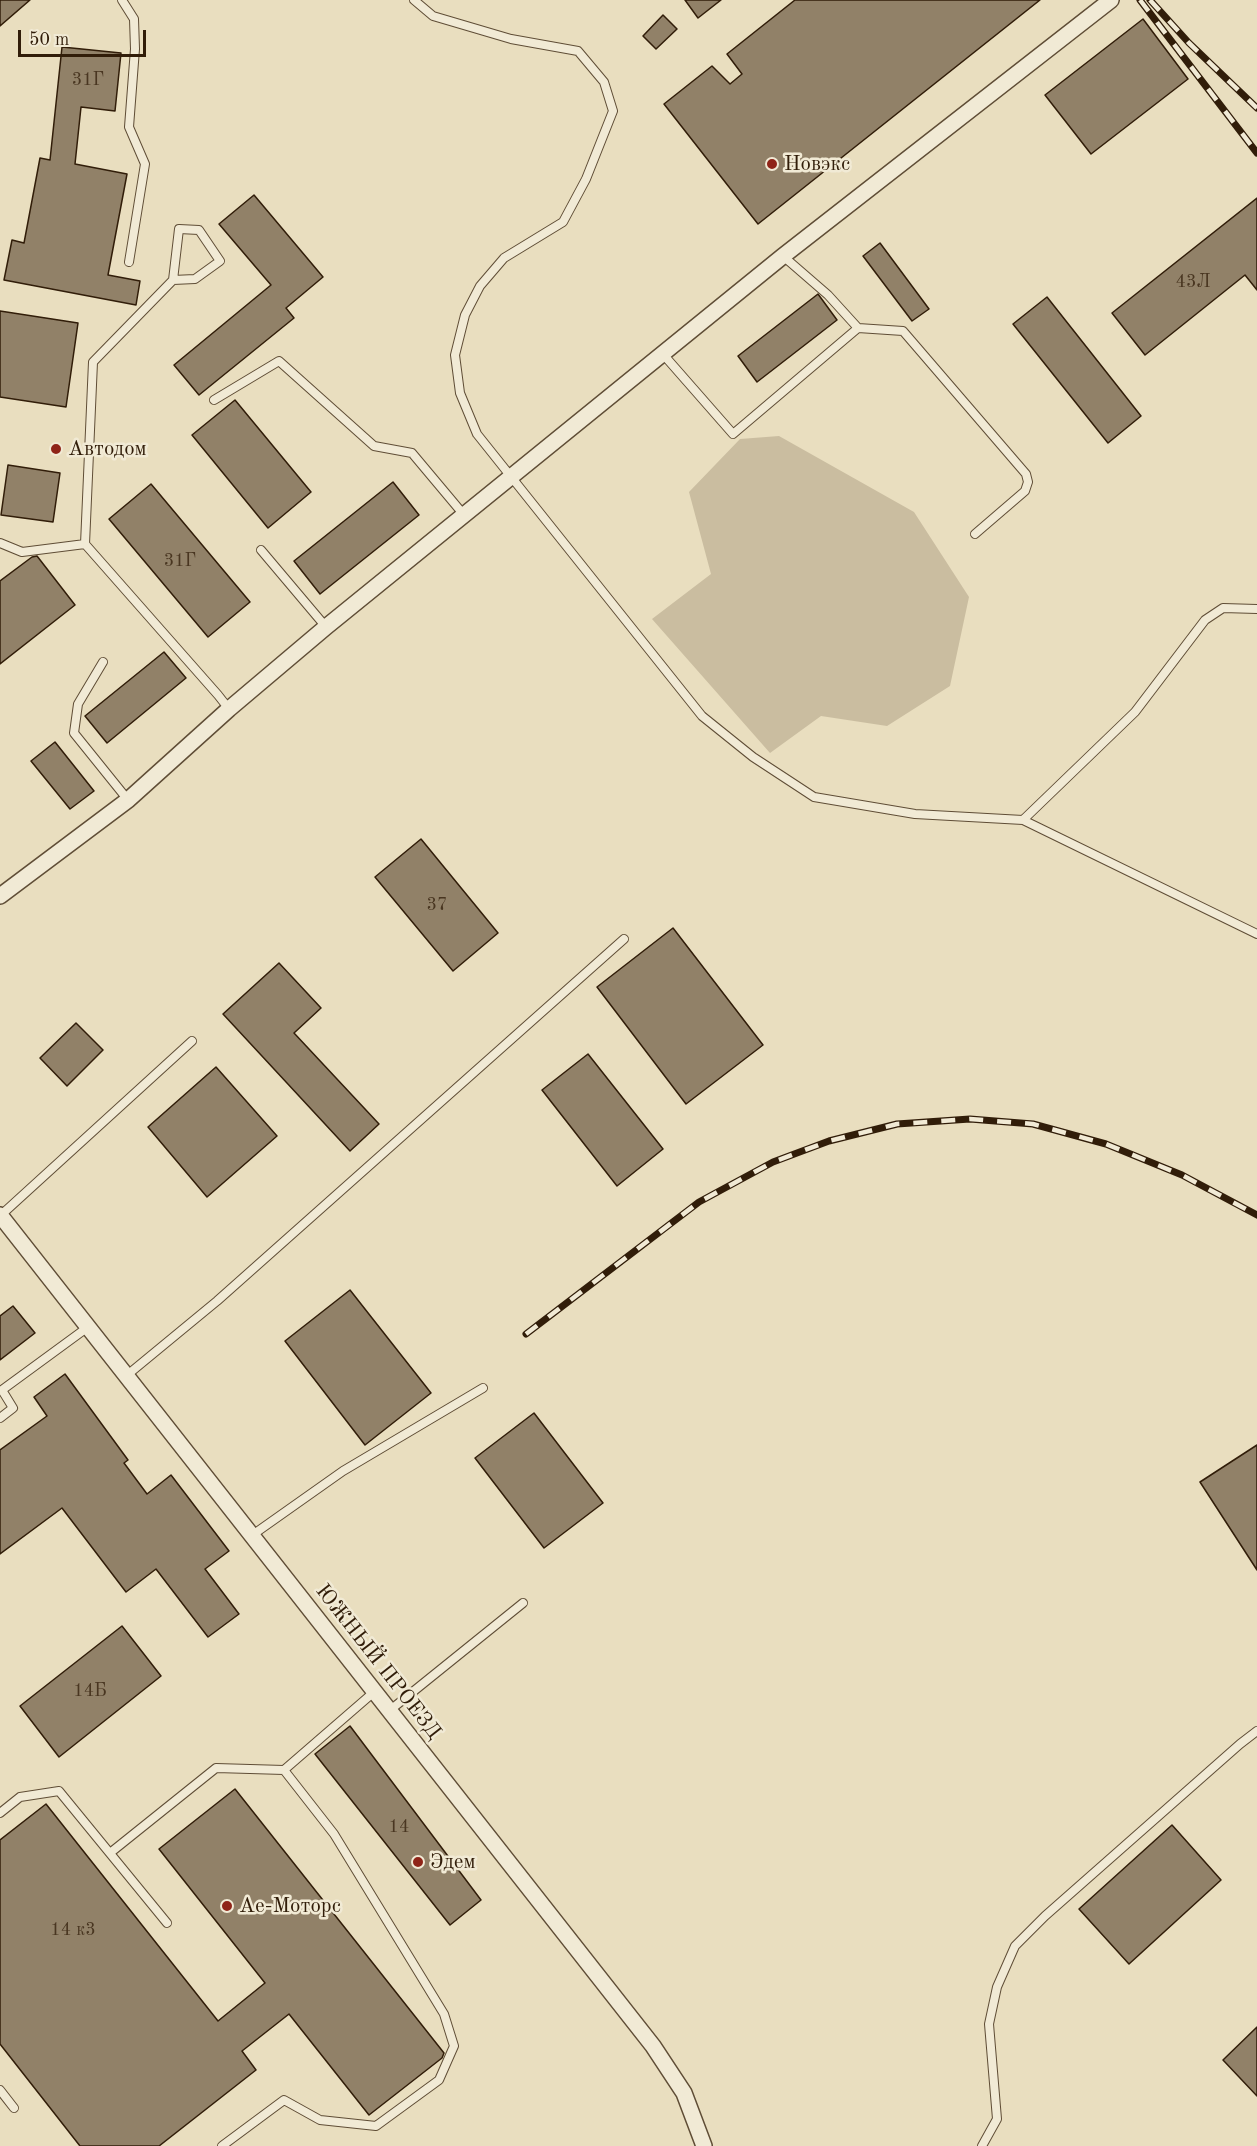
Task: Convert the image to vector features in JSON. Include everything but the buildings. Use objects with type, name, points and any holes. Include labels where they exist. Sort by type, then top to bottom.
[{"type":"street","points":[[0,896],[128,800],[228,709],[662,353],[1111,0]]},
{"type":"street","name":"ЮЖНЫЙ ПРОЕЗД","points":[[0,1216],[653,2046],[684,2093],[704,2146]]},
{"type":"lane","points":[[122,0],[134,20],[135,49],[129,127],[145,164],[129,262]]},
{"type":"lane","points":[[414,0],[433,16],[511,39],[578,51],[604,82],[613,111],[586,179],[563,222],[504,258],[480,286],[465,315],[455,354],[460,393],[477,434],[702,716],[753,757],[814,797],[915,814],[1023,820],[1257,934]]},
{"type":"lane","points":[[173,280],[195,279],[220,261],[200,230],[179,229],[173,280],[93,362],[85,544],[228,709]]},
{"type":"lane","points":[[783,256],[828,295],[858,328],[903,331],[1026,474],[1028,482],[1025,490],[975,534]]},
{"type":"lane","points":[[662,353],[733,434],[858,328]]},
{"type":"lane","points":[[214,400],[279,361],[374,446],[412,453],[464,515]]},
{"type":"lane","points":[[0,543],[22,552],[85,544]]},
{"type":"lane","points":[[261,550],[326,627]]},
{"type":"lane","points":[[1023,820],[1135,712],[1205,620],[1224,608],[1257,609]]},
{"type":"lane","points":[[103,662],[78,704],[74,733],[128,800]]},
{"type":"lane","points":[[126,1376],[217,1301],[624,939]]},
{"type":"lane","points":[[0,1216],[192,1041]]},
{"type":"lane","points":[[0,1418],[14,1408],[2,1390],[88,1328]]},
{"type":"lane","points":[[251,1536],[343,1471],[483,1388]]},
{"type":"lane","points":[[389,1711],[523,1603]]},
{"type":"lane","points":[[110,1852],[216,1768],[284,1770],[374,1692]]},
{"type":"lane","points":[[982,2146],[997,2119],[989,2024],[997,1987],[1015,1946],[1054,1908],[1257,1731]]},
{"type":"lane","points":[[222,2146],[284,2100],[320,2120],[376,2126],[439,2080],[454,2046],[444,2014],[334,1834],[284,1770]]},
{"type":"lane","points":[[0,1813],[20,1797],[59,1791],[167,1923]]},
{"type":"lane","points":[[0,2090],[14,2108]]},
{"type":"shaded area","points":[[779,436],[914,512],[969,597],[950,686],[887,726],[821,716],[770,753],[652,619],[711,574],[689,492],[740,439]]},
{"type":"railway","points":[[1140,0],[1257,153]]},
{"type":"railway","points":[[1150,0],[1189,43],[1257,108]]},
{"type":"railway","points":[[526,1334],[699,1202],[773,1162],[829,1141],[897,1124],[970,1119],[1033,1124],[1106,1144],[1182,1175],[1257,1215]]},
{"type":"place","name":"Новэкс","points":[[772,164]]},
{"type":"place","name":"Автодом","points":[[56,449]]},
{"type":"place","name":"Эдем","points":[[418,1862]]},
{"type":"place","name":"Ае-Моторс","points":[[227,1906]]}]
